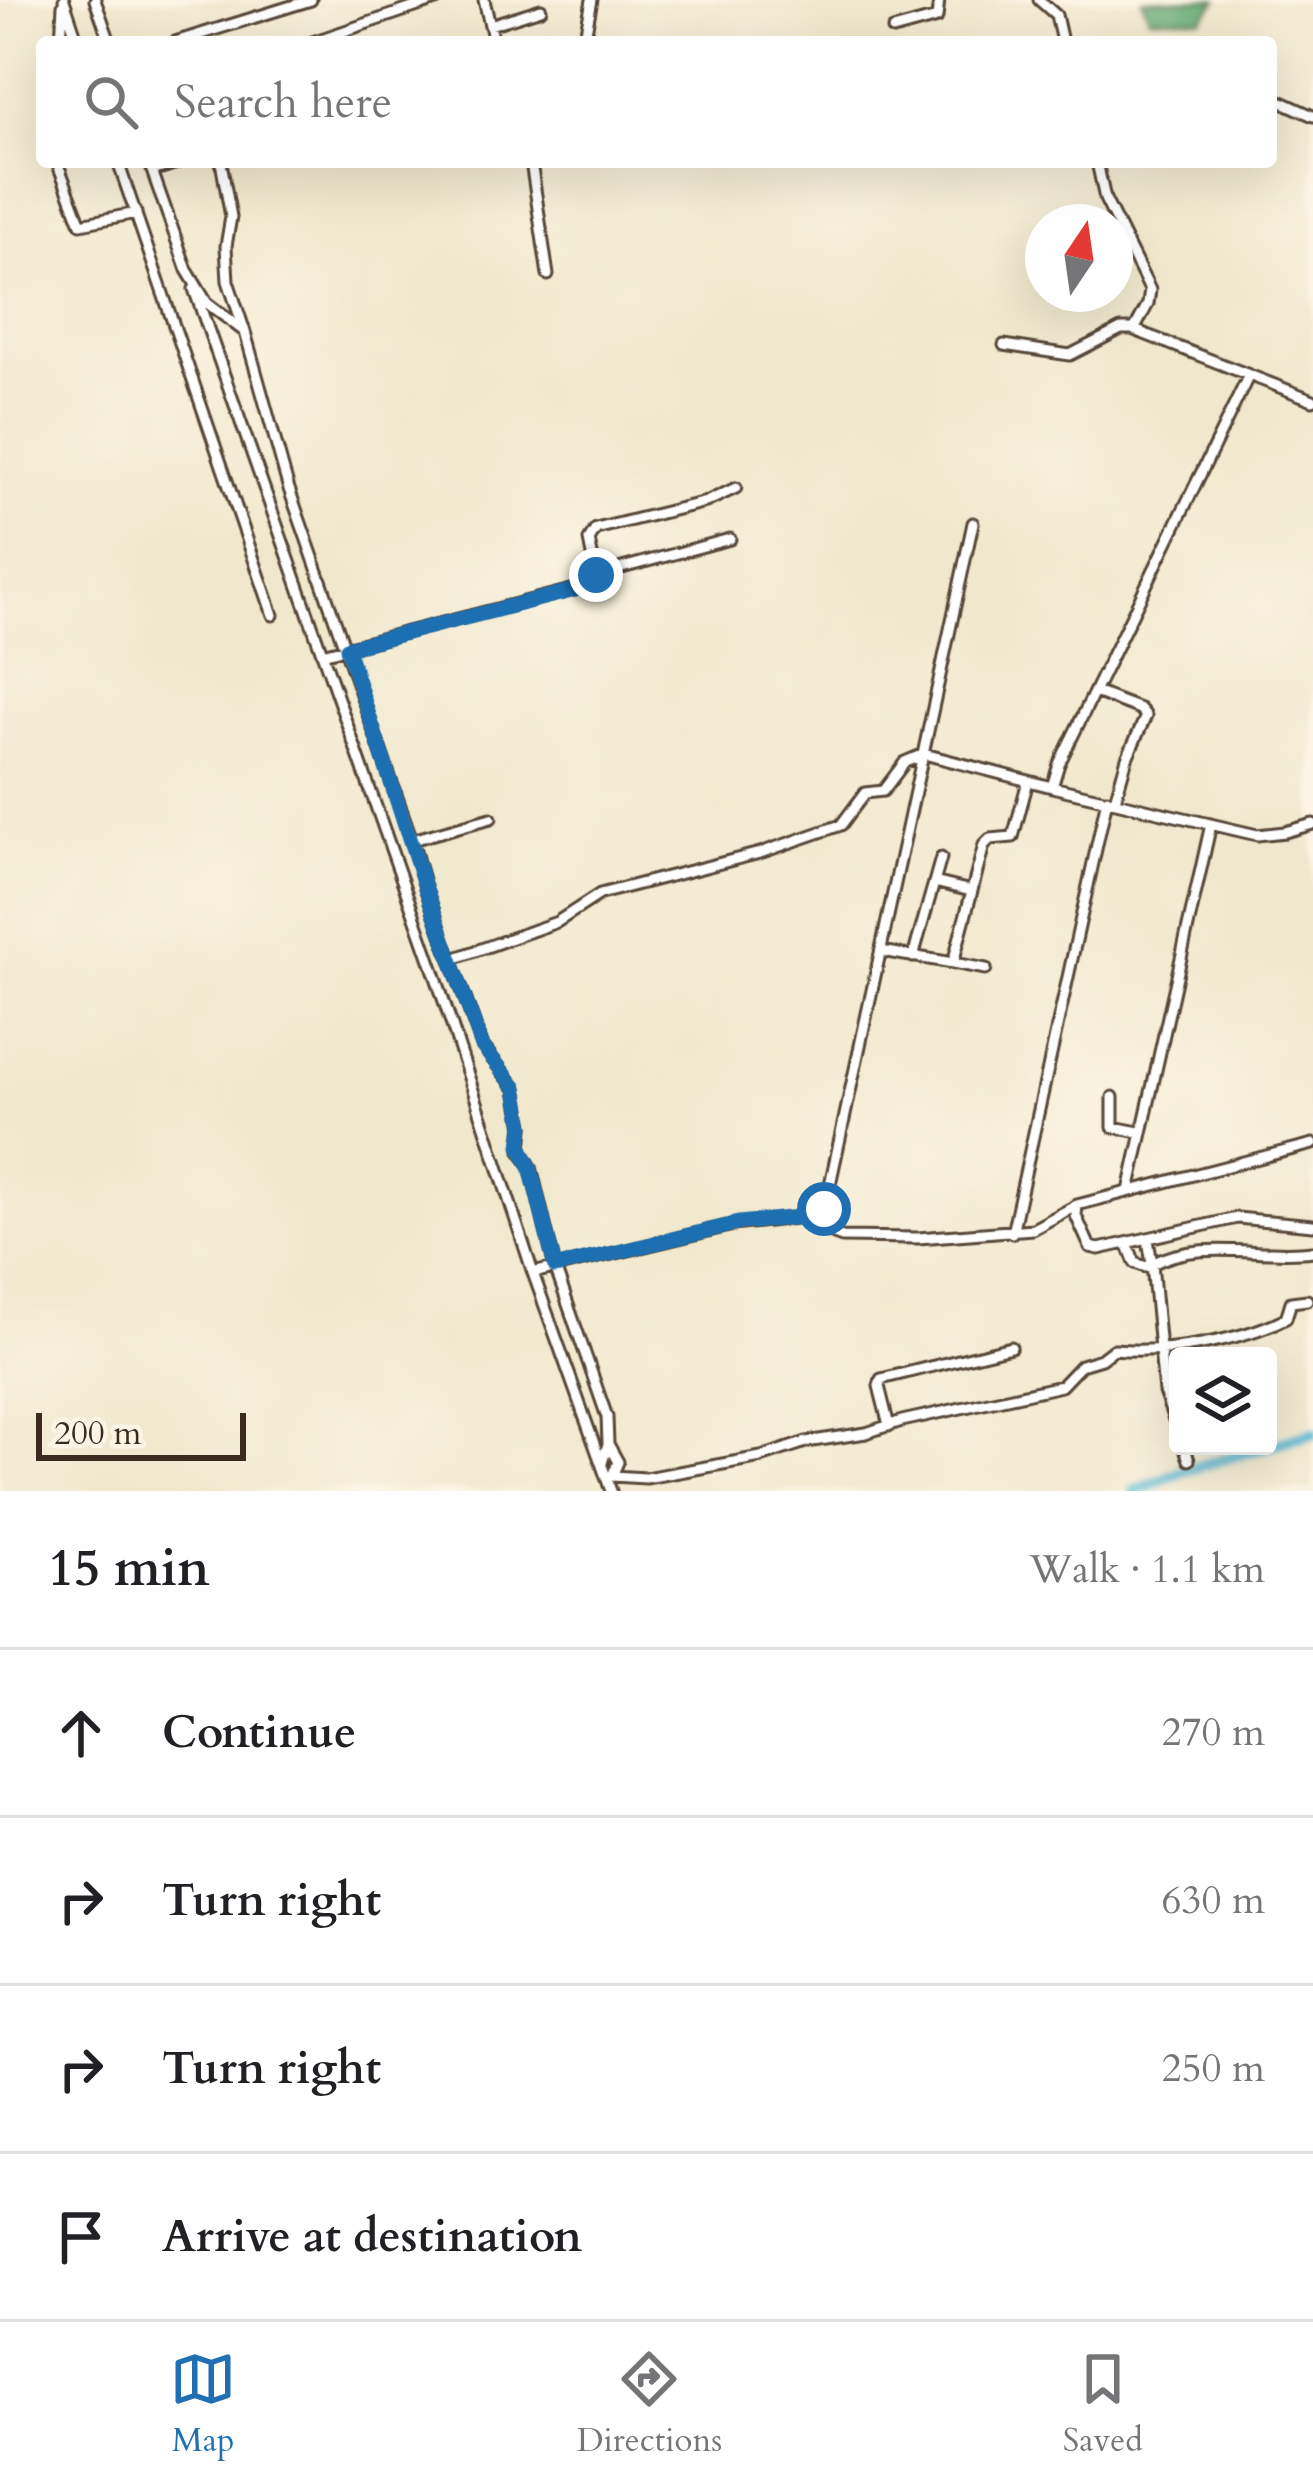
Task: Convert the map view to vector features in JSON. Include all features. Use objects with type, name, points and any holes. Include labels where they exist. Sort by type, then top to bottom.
[{"type":"street","points":[[61,36],[63,0]]},
{"type":"street","points":[[63,0],[76,36]]},
{"type":"street","points":[[95,0],[108,36]]},
{"type":"street","points":[[195,36],[311,0]]},
{"type":"street","points":[[330,36],[436,0]]},
{"type":"street","points":[[484,0],[493,36]]},
{"type":"street","points":[[585,36],[592,0]]},
{"type":"street","points":[[893,31],[937,18],[939,0]]},
{"type":"street","points":[[1039,0],[1056,15],[1061,36]]},
{"type":"street","points":[[490,25],[542,10]]},
{"type":"street","points":[[1277,100],[1313,116]]},
{"type":"street","points":[[59,168],[81,224],[136,213]]},
{"type":"street","points":[[120,168],[273,615]]},
{"type":"street","points":[[152,168],[611,1491]]},
{"type":"street","points":[[222,168],[231,217],[226,246],[228,281],[288,486],[485,1054],[516,1088],[523,1126],[520,1146],[530,1167],[555,1267],[602,1401],[608,1444],[618,1462],[609,1477]]},
{"type":"street","points":[[532,168],[548,275]]},
{"type":"street","points":[[1098,168],[1105,199],[1150,290],[1134,330]]},
{"type":"street","points":[[187,270],[207,303],[245,332]]},
{"type":"street","points":[[1004,345],[1070,355],[1121,329],[1134,330],[1313,400]]},
{"type":"street","points":[[1052,788],[1059,764],[1249,375]]},
{"type":"street","points":[[596,575],[589,540],[596,530],[706,502],[736,488]]},
{"type":"street","points":[[973,523],[823,1215],[834,1234],[842,1237],[1012,1233],[1129,1191],[1313,1144]]},
{"type":"street","points":[[322,655],[575,590],[596,575],[730,539]]},
{"type":"street","points":[[292,567],[319,569]]},
{"type":"street","points":[[1012,1233],[1111,800],[1146,716],[1140,709],[1095,692]]},
{"type":"street","points":[[453,959],[557,922],[600,895],[760,853],[841,825],[865,793],[884,791],[905,762],[924,754],[1265,835],[1313,824]]},
{"type":"street","points":[[953,963],[986,840],[1010,839],[1015,833],[1028,781]]},
{"type":"street","points":[[385,838],[491,818]]},
{"type":"street","points":[[1129,1191],[1211,824]]},
{"type":"street","points":[[913,957],[941,858]]},
{"type":"street","points":[[934,883],[971,890]]},
{"type":"street","points":[[881,951],[986,968]]},
{"type":"street","points":[[1113,1097],[1112,1127],[1139,1132]]},
{"type":"street","points":[[1077,1210],[1092,1248],[1238,1218],[1313,1225]]},
{"type":"street","points":[[533,1273],[739,1223],[823,1215]]},
{"type":"street","points":[[1148,1239],[1163,1392],[1169,1408]]},
{"type":"street","points":[[1127,1243],[1132,1258],[1153,1283]]},
{"type":"street","points":[[1140,1268],[1176,1254],[1228,1248],[1313,1251]]},
{"type":"street","points":[[609,1477],[653,1478],[761,1457],[806,1442],[1060,1386],[1081,1365],[1114,1349],[1160,1349],[1260,1331],[1286,1318],[1291,1302],[1306,1300]]},
{"type":"street","points":[[889,1426],[881,1379],[1011,1347]]},
{"type":"street","points":[[602,1463],[608,1444]]},
{"type":"street","points":[[1187,1455],[1189,1460]]},
{"type":"green space","points":[[1142,0],[1218,0],[1202,19],[1149,17]]},
{"type":"waterway","points":[[1135,1491],[1179,1472],[1313,1433]]},
{"type":"route","points":[[596,575],[575,590],[347,648],[485,1054],[516,1088],[523,1126],[521,1151],[530,1167],[555,1267],[739,1223],[823,1215],[824,1209]]}]
